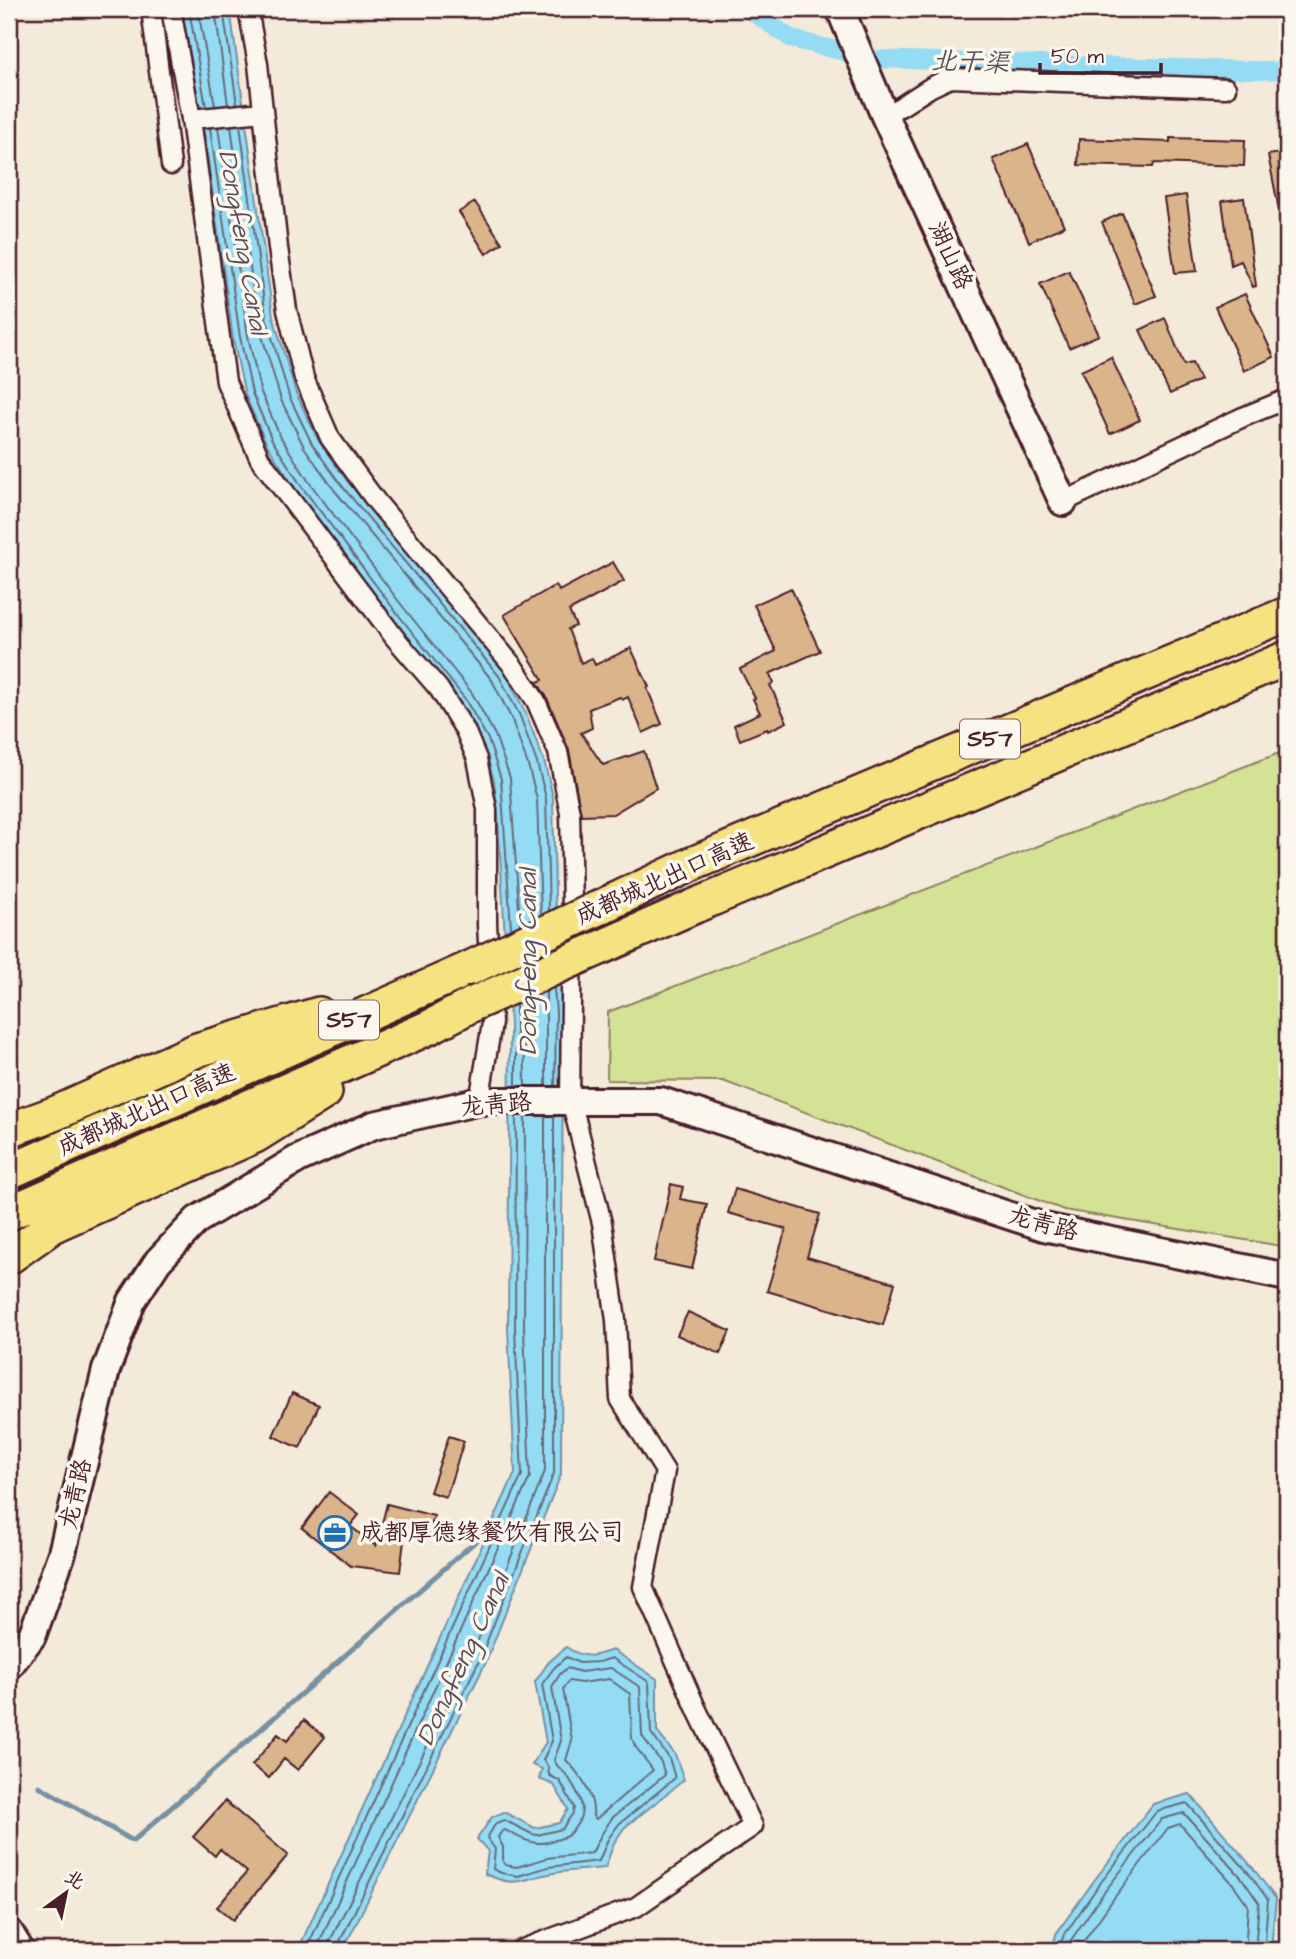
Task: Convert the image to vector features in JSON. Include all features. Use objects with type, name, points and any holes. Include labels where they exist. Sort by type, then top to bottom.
[{"type":"highway","name":"成都城北出口高速","points":[[9,1172],[460,972],[692,864],[1287,614]]},
{"type":"highway","name":"成都城北出口高速","points":[[9,1213],[430,1027],[473,1004],[695,906],[1287,659]]},
{"type":"highway","points":[[9,1130],[56,1113],[197,1050],[460,972]]},
{"type":"highway","points":[[9,1257],[54,1225],[255,1136],[430,1027]]},
{"type":"street","points":[[150,9],[171,165]]},
{"type":"street","points":[[171,9],[191,119],[223,370],[239,414],[260,459],[396,638],[439,689],[465,730],[477,759],[486,809],[487,923],[492,1023],[480,1102]]},
{"type":"street","points":[[248,9],[258,64],[287,310],[304,378],[330,438],[376,500],[513,666],[536,701],[558,752],[570,813],[571,1100],[602,1223],[616,1320],[620,1399],[665,1471],[643,1587],[696,1710],[753,1826],[636,1907],[520,1950]]},
{"type":"street","name":"湖山路","points":[[854,19],[876,73],[884,114],[1071,498]]},
{"type":"street","name":"湖山路","points":[[876,73],[900,107],[1071,498]]},
{"type":"street","points":[[900,107],[950,78],[1226,88]]},
{"type":"street","points":[[191,119],[263,112]]},
{"type":"street","points":[[1071,498],[1287,399]]},
{"type":"street","name":"龙青路","points":[[9,1666],[32,1636],[62,1553],[106,1370],[132,1301],[159,1261],[197,1220],[298,1159],[374,1125],[480,1102],[661,1101],[1044,1227],[1287,1277]]},
{"type":"street","points":[[9,1932],[20,1950]]},
{"type":"green space","points":[[1287,750],[1287,1247],[1064,1210],[723,1081],[607,1080],[608,1012]]},
{"type":"water","name":"Dongfeng Canal","points":[[182,9],[230,9],[273,316],[296,393],[318,440],[348,482],[505,672],[526,714],[544,761],[553,797],[555,895],[563,1012],[561,1474],[485,1664],[343,1950],[298,1950],[515,1473],[508,1329],[510,1025],[498,817],[494,780],[481,742],[459,703],[297,492],[266,443],[245,395],[233,339],[205,139]]},
{"type":"water","points":[[566,1647],[578,1654],[589,1656],[613,1650],[657,1679],[657,1732],[675,1754],[684,1780],[624,1828],[614,1843],[605,1868],[556,1873],[517,1882],[504,1881],[485,1874],[488,1851],[477,1839],[492,1817],[504,1812],[535,1828],[559,1823],[568,1809],[554,1785],[539,1779],[542,1769],[532,1765],[546,1742],[535,1682],[548,1663]]},
{"type":"water","points":[[1190,1794],[1276,1899],[1272,1938],[1275,1950],[1052,1950],[1056,1934],[1153,1804]]},
{"type":"building","points":[[1170,138],[1245,140],[1244,166],[1154,163],[1153,167],[1078,165],[1079,139],[1170,142]]},
{"type":"building","points":[[1028,144],[1064,226],[1029,242],[993,159]]},
{"type":"building","points":[[1287,152],[1287,220],[1281,220],[1268,155]]},
{"type":"building","points":[[1186,195],[1197,271],[1175,273],[1164,198]]},
{"type":"building","points":[[1244,198],[1256,286],[1253,287],[1241,261],[1231,265],[1222,201]]},
{"type":"building","points":[[475,202],[502,243],[486,254],[459,212]]},
{"type":"building","points":[[1122,213],[1156,296],[1135,304],[1102,222]]},
{"type":"building","points":[[1069,271],[1099,335],[1069,348],[1040,284]]},
{"type":"building","points":[[1245,294],[1274,357],[1244,371],[1215,307]]},
{"type":"building","points":[[1165,318],[1184,365],[1192,363],[1200,380],[1170,394],[1140,330]]},
{"type":"building","points":[[1111,357],[1140,420],[1110,434],[1081,371]]},
{"type":"building","points":[[613,562],[624,581],[569,611],[576,626],[568,629],[581,663],[592,658],[595,665],[631,648],[662,724],[643,733],[628,697],[622,700],[620,697],[589,709],[592,728],[581,733],[603,765],[644,751],[656,788],[613,814],[581,815],[569,750],[546,696],[537,682],[543,680],[504,615],[556,585],[559,591]]},
{"type":"building","points":[[791,588],[820,651],[769,674],[774,682],[770,685],[787,722],[740,740],[734,725],[760,713],[740,669],[776,651],[754,605]]},
{"type":"building","points":[[671,1184],[683,1187],[680,1199],[707,1204],[692,1269],[654,1261]]},
{"type":"building","points":[[735,1189],[820,1214],[807,1257],[895,1283],[883,1325],[767,1291],[786,1229],[728,1213]]},
{"type":"building","points":[[688,1312],[730,1331],[720,1354],[677,1335]]},
{"type":"building","points":[[292,1393],[319,1405],[300,1448],[273,1436]]},
{"type":"building","points":[[449,1436],[464,1441],[446,1497],[430,1492]]},
{"type":"building","name":"成都厚德缘餐饮有限公司","points":[[329,1492],[359,1515],[350,1526],[376,1546],[387,1504],[434,1516],[428,1539],[405,1533],[400,1572],[351,1566],[302,1528]]},
{"type":"building","points":[[304,1720],[325,1737],[298,1770],[284,1759],[269,1778],[252,1765],[278,1734],[287,1741]]},
{"type":"building","points":[[225,1801],[288,1855],[233,1920],[217,1907],[247,1872],[220,1849],[215,1856],[193,1837]]},
{"type":"waterway","name":"北干渠","points":[[748,9],[792,39],[872,59],[1287,71]]},
{"type":"waterway","points":[[39,1786],[133,1841],[494,1525]]},
{"type":"place","name":"成都厚德缘餐饮有限公司","points":[[335,1533]]}]
